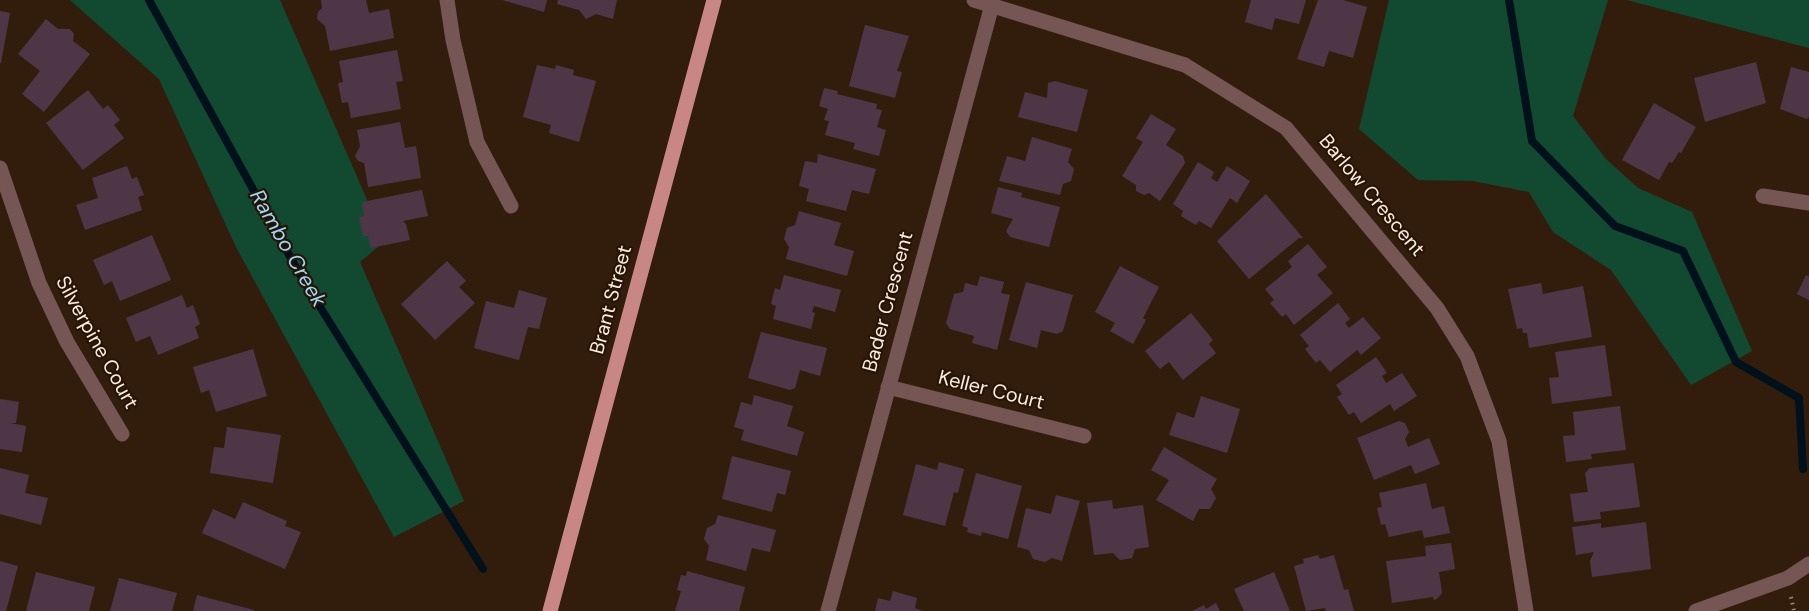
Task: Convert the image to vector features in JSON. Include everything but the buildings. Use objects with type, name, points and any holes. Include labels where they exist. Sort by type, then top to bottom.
[{"type":"main road","name":"Brant Street","points":[[550,611],[714,0]]},
{"type":"street","points":[[447,0],[453,40],[477,142],[511,206]]},
{"type":"street","name":"Barlow Crescent","points":[[974,0],[1185,65],[1286,128],[1437,308],[1467,356],[1499,441],[1526,611]]},
{"type":"street","name":"Bader Crescent","points":[[828,611],[992,5]]},
{"type":"street","name":"Silverpine Court","points":[[0,168],[39,283],[67,342],[122,435]]},
{"type":"street","points":[[1763,196],[1809,203]]},
{"type":"street","name":"Keller Court","points":[[888,387],[1084,436]]},
{"type":"street","points":[[1696,611],[1788,578],[1809,564]]},
{"type":"green space","points":[[70,0],[280,0],[385,241],[360,262],[464,501],[394,537],[236,247],[159,79]]},
{"type":"green space","points":[[1389,0],[1608,0],[1573,116],[1606,159],[1638,188],[1692,212],[1752,351],[1691,385],[1611,270],[1553,232],[1529,192],[1473,181],[1418,180],[1359,129]]},
{"type":"green space","points":[[1627,0],[1809,0],[1809,48]]},
{"type":"waterway","name":"Rambo Creek","points":[[149,0],[299,273],[483,569]]},
{"type":"waterway","points":[[1509,0],[1532,141],[1615,226],[1683,251],[1736,362],[1799,398],[1803,469]]}]
